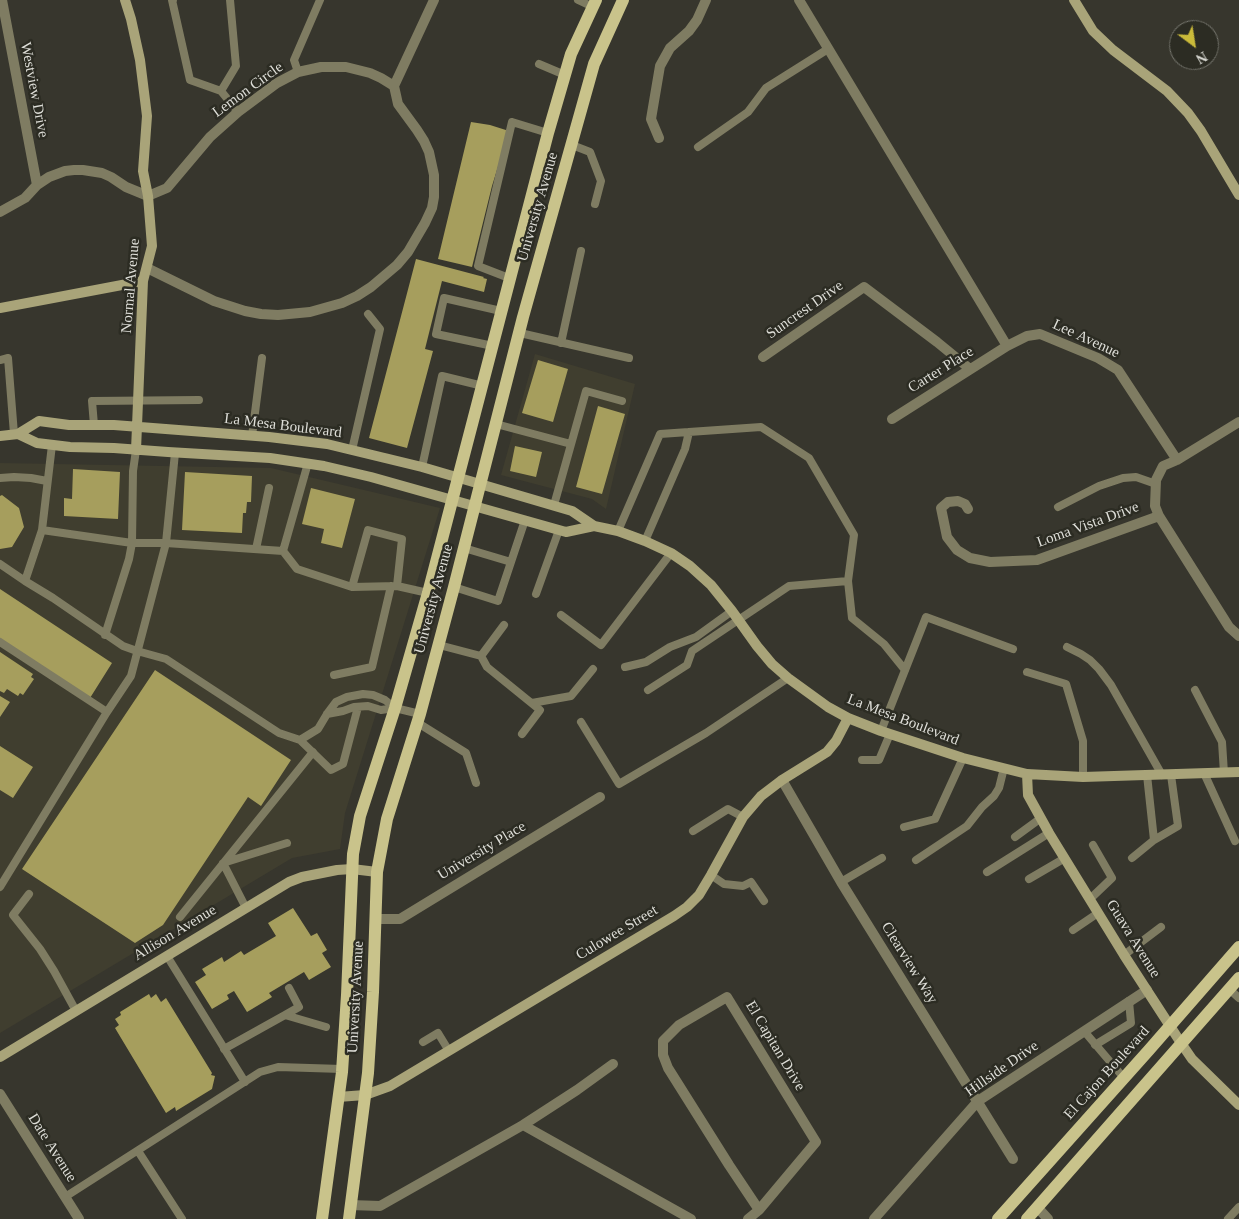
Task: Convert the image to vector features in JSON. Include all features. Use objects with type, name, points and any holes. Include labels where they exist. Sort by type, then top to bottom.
[{"type":"main road","name":"University Avenue","points":[[349,1219],[368,1073],[374,992],[377,872],[386,818],[419,718],[520,334],[594,64],[623,0]]},
{"type":"main road","name":"University Avenue","points":[[322,1219],[342,1069],[353,854],[360,816],[395,708],[428,593],[548,133],[571,54],[594,3]]},
{"type":"main road","name":"El Cajon Boulevard","points":[[998,1219],[1239,947]]},
{"type":"main road","points":[[1027,1219],[1239,978]]},
{"type":"street","name":"Westview Drive","points":[[2,0],[37,185]]},
{"type":"street","name":"Normal Avenue","points":[[125,0],[140,60],[147,116],[143,171],[148,196],[152,246],[143,281],[136,450]]},
{"type":"street","points":[[146,268],[230,306],[261,314],[278,315],[310,312],[342,303],[371,287],[396,265],[408,252],[425,223],[432,208],[434,197],[434,176],[429,152],[417,130],[398,104],[394,86],[434,0]]},
{"type":"street","points":[[659,138],[651,118],[660,66],[670,48],[689,31],[697,20],[706,0]]},
{"type":"street","points":[[799,0],[1007,346]]},
{"type":"street","points":[[1074,0],[1093,32],[1167,91],[1188,113],[1238,189]]},
{"type":"street","name":"Lemon Circle","points":[[148,196],[167,188],[210,137],[238,112],[278,83],[298,72],[321,67],[346,67],[370,73],[394,86]]},
{"type":"street","points":[[0,212],[25,198],[37,185],[50,177],[74,170],[93,171],[111,177],[126,187],[148,196]]},
{"type":"street","points":[[0,308],[143,281]]},
{"type":"street","name":"Suncrest Drive","points":[[763,357],[864,287],[970,369]]},
{"type":"street","name":"Lee Avenue","points":[[1007,346],[1027,336],[1040,334],[1098,358],[1118,370],[1177,460]]},
{"type":"street","name":"Carter Place","points":[[892,419],[1007,346]]},
{"type":"street","name":"La Mesa Boulevard","points":[[0,436],[16,434],[39,421],[69,425],[137,427],[327,444],[422,467],[572,511],[594,526],[618,531],[671,553],[712,585],[757,646],[772,664],[788,678],[806,692],[848,718],[885,733],[962,758],[1027,774],[1083,777],[1239,772]]},
{"type":"street","points":[[1239,422],[1164,466],[1156,480],[1155,506],[1159,516],[1229,627],[1239,636]]},
{"type":"street","name":"La Mesa Boulevard","points":[[16,434],[37,443],[70,447],[270,458],[308,463],[370,477],[566,532],[594,526]]},
{"type":"street","name":"Loma Vista Drive","points":[[968,509],[965,504],[958,501],[948,502],[941,508],[947,537],[958,550],[970,558],[990,562],[1037,560],[1159,516]]},
{"type":"street","name":"Culowee Street","points":[[338,1097],[365,1096],[390,1086],[687,907],[699,894],[711,875],[743,817],[761,796],[782,780],[827,752],[836,741],[848,718]]},
{"type":"street","name":"Guava Avenue","points":[[1027,774],[1028,795],[1049,833],[1181,1044],[1196,1064],[1239,1105]]},
{"type":"street","name":"Clearview Way","points":[[782,780],[841,882],[1013,1159]]},
{"type":"street","name":"University Place","points":[[376,919],[400,919],[600,797]]},
{"type":"street","name":"Allison Avenue","points":[[0,1057],[289,882],[302,877],[331,871],[352,869],[377,872]]},
{"type":"street","name":"Hillside Drive","points":[[874,1219],[978,1101],[1147,990]]},
{"type":"street","name":"El Capitan Drive","points":[[748,1219],[759,1210],[816,1142],[727,997],[679,1025],[663,1041],[663,1055],[668,1068],[759,1210]]},
{"type":"street","points":[[350,1205],[380,1206],[523,1125],[613,1064]]},
{"type":"street","name":"Date Avenue","points":[[0,1094],[79,1219]]},
{"type":"street","points":[[523,1125],[691,1219]]},
{"type":"street","points":[[1038,1207],[1048,1219]]},
{"type":"lane","points":[[173,0],[190,80],[221,91],[238,112]]},
{"type":"lane","points":[[221,91],[236,66],[230,0]]},
{"type":"lane","points":[[298,72],[294,60],[320,0]]},
{"type":"lane","points":[[578,0],[594,3]]},
{"type":"lane","points":[[698,147],[748,112],[766,88],[828,49]]},
{"type":"lane","points":[[539,64],[565,75]]},
{"type":"lane","points":[[510,278],[478,266],[512,122],[548,133]]},
{"type":"lane","points":[[572,145],[590,152],[601,182],[595,204]]},
{"type":"lane","points":[[561,343],[581,251]]},
{"type":"lane","points":[[493,346],[436,334],[444,298],[502,312]]},
{"type":"lane","points":[[352,450],[380,329],[368,314]]},
{"type":"lane","points":[[520,334],[629,358]]},
{"type":"lane","points":[[0,360],[8,358],[16,434]]},
{"type":"lane","points":[[252,436],[262,358]]},
{"type":"lane","points":[[422,467],[442,376],[483,386]]},
{"type":"lane","points":[[554,505],[586,391],[622,401]]},
{"type":"lane","points":[[94,425],[92,401],[199,400]]},
{"type":"lane","points":[[496,424],[571,444]]},
{"type":"lane","points":[[618,531],[660,434],[761,428],[809,458],[854,535],[848,581],[852,618],[884,644],[905,670]]},
{"type":"lane","points":[[645,541],[685,449],[690,432]]},
{"type":"lane","points":[[25,581],[42,530],[52,445]]},
{"type":"lane","points":[[105,635],[129,559],[132,543],[133,471],[136,450]]},
{"type":"lane","points":[[0,887],[131,676],[166,543],[175,453]]},
{"type":"lane","points":[[283,551],[308,463]]},
{"type":"lane","points":[[1058,507],[1099,486],[1123,478],[1136,477],[1156,484]]},
{"type":"lane","points":[[0,478],[31,478],[48,481]]},
{"type":"lane","points":[[256,549],[269,488]]},
{"type":"lane","points":[[454,587],[498,601],[524,520]]},
{"type":"lane","points":[[42,530],[132,543],[166,543],[283,551],[297,568],[352,587],[394,586],[428,593]]},
{"type":"lane","points":[[334,675],[372,667],[394,586],[402,539],[368,530],[352,587]]},
{"type":"lane","points":[[536,594],[559,530]]},
{"type":"lane","points":[[464,548],[511,562]]},
{"type":"lane","points":[[561,615],[601,645],[671,553]]},
{"type":"lane","points":[[0,564],[123,646],[166,659],[279,734],[300,740],[331,770],[343,764],[358,707]]},
{"type":"lane","points":[[648,690],[687,665],[692,651],[789,586],[848,581]]},
{"type":"lane","points":[[624,666],[646,662],[670,647],[696,637],[732,610]]},
{"type":"lane","points":[[862,760],[879,760],[885,733],[905,670],[926,617],[1012,649]]},
{"type":"lane","points":[[481,656],[504,625]]},
{"type":"lane","points":[[0,642],[107,712]]},
{"type":"lane","points":[[439,645],[481,656],[487,667],[540,710],[522,734]]},
{"type":"lane","points":[[1067,647],[1090,660],[1099,669],[1167,775],[1178,826],[1154,840],[1132,858]]},
{"type":"lane","points":[[532,704],[571,696],[593,669]]},
{"type":"lane","points":[[1028,672],[1066,684],[1083,741],[1083,777]]},
{"type":"lane","points":[[581,722],[619,784],[706,733],[788,678]]},
{"type":"lane","points":[[1195,690],[1222,742],[1224,773]]},
{"type":"lane","points":[[300,740],[318,729],[336,702],[347,696],[373,695],[385,700],[395,708],[419,718],[466,753],[476,783]]},
{"type":"lane","points":[[327,714],[368,706],[381,710],[395,708]]},
{"type":"lane","points":[[180,918],[313,752]]},
{"type":"lane","points":[[904,827],[935,819],[962,758]]},
{"type":"lane","points":[[916,860],[968,826],[999,788],[1004,768]]},
{"type":"lane","points":[[1204,773],[1235,841]]},
{"type":"lane","points":[[1147,775],[1154,840]]},
{"type":"lane","points":[[693,832],[728,809],[743,817]]},
{"type":"lane","points":[[1015,837],[1041,818]]},
{"type":"lane","points":[[987,872],[1049,833]]},
{"type":"lane","points":[[223,864],[287,843]]},
{"type":"lane","points":[[1090,899],[1112,878],[1093,845]]},
{"type":"lane","points":[[841,882],[882,858]]},
{"type":"lane","points":[[1029,878],[1065,858]]},
{"type":"lane","points":[[223,864],[246,908]]},
{"type":"lane","points":[[711,875],[724,884],[744,886],[751,882],[764,901]]},
{"type":"lane","points":[[28,894],[13,915],[54,971],[76,1011]]},
{"type":"lane","points":[[1073,930],[1098,913]]},
{"type":"lane","points":[[1124,955],[1160,927]]},
{"type":"lane","points":[[167,956],[245,1082]]},
{"type":"lane","points":[[224,1049],[299,1007],[289,988]]},
{"type":"lane","points":[[1229,989],[1239,998]]},
{"type":"lane","points":[[1095,1045],[1131,1023],[1129,1001]]},
{"type":"lane","points":[[284,1015],[326,1027]]},
{"type":"lane","points":[[1084,1031],[1124,1078]]},
{"type":"lane","points":[[423,1042],[438,1033],[449,1050]]},
{"type":"lane","points":[[65,1197],[260,1072],[278,1067],[342,1069]]},
{"type":"lane","points":[[138,1151],[182,1219]]},
{"type":"lane","points":[[1228,1219],[1239,1207]]},
{"type":"shaded area","points":[[535,354],[635,384],[606,509],[592,499],[501,475]]},
{"type":"shaded area","points":[[0,463],[271,468],[440,508],[345,813],[340,849],[292,858],[0,1033]]},
{"type":"building","points":[[471,122],[509,131],[492,186],[472,267],[438,259]]},
{"type":"building","points":[[416,259],[487,279],[484,292],[442,281],[425,349],[433,351],[407,448],[369,438]]},
{"type":"building","points":[[538,360],[568,369],[553,422],[522,413]]},
{"type":"building","points":[[598,406],[625,414],[602,494],[576,487]]},
{"type":"building","points":[[515,446],[542,452],[536,477],[510,471]]},
{"type":"building","points":[[73,469],[120,472],[118,519],[64,516],[64,498],[72,499]]},
{"type":"building","points":[[185,472],[252,476],[251,502],[247,502],[246,513],[243,513],[242,533],[182,530]]},
{"type":"building","points":[[311,488],[355,499],[342,548],[321,543],[324,529],[302,524]]},
{"type":"building","points":[[2,495],[19,508],[24,527],[12,547],[0,549],[0,496]]},
{"type":"building","points":[[0,589],[112,663],[90,698],[0,639]]},
{"type":"building","points":[[0,652],[33,674],[31,677],[34,679],[23,695],[20,693],[18,696],[7,689],[4,693],[0,691]]},
{"type":"building","points":[[155,670],[291,760],[261,806],[248,797],[163,925],[135,943],[22,869]]},
{"type":"building","points":[[0,696],[10,702],[0,717]]},
{"type":"building","points":[[0,746],[33,767],[13,798],[0,790]]},
{"type":"building","points":[[293,908],[311,936],[317,933],[327,950],[322,953],[331,967],[309,980],[304,972],[269,993],[272,997],[247,1012],[234,991],[227,995],[229,999],[212,1009],[195,982],[206,975],[202,969],[222,957],[224,962],[241,951],[244,955],[276,936],[268,923]]},
{"type":"building","points":[[149,994],[151,998],[156,994],[161,1002],[166,998],[212,1073],[211,1075],[215,1076],[212,1089],[176,1111],[175,1107],[166,1113],[115,1028],[119,1025],[115,1019],[121,1015],[120,1012]]}]
